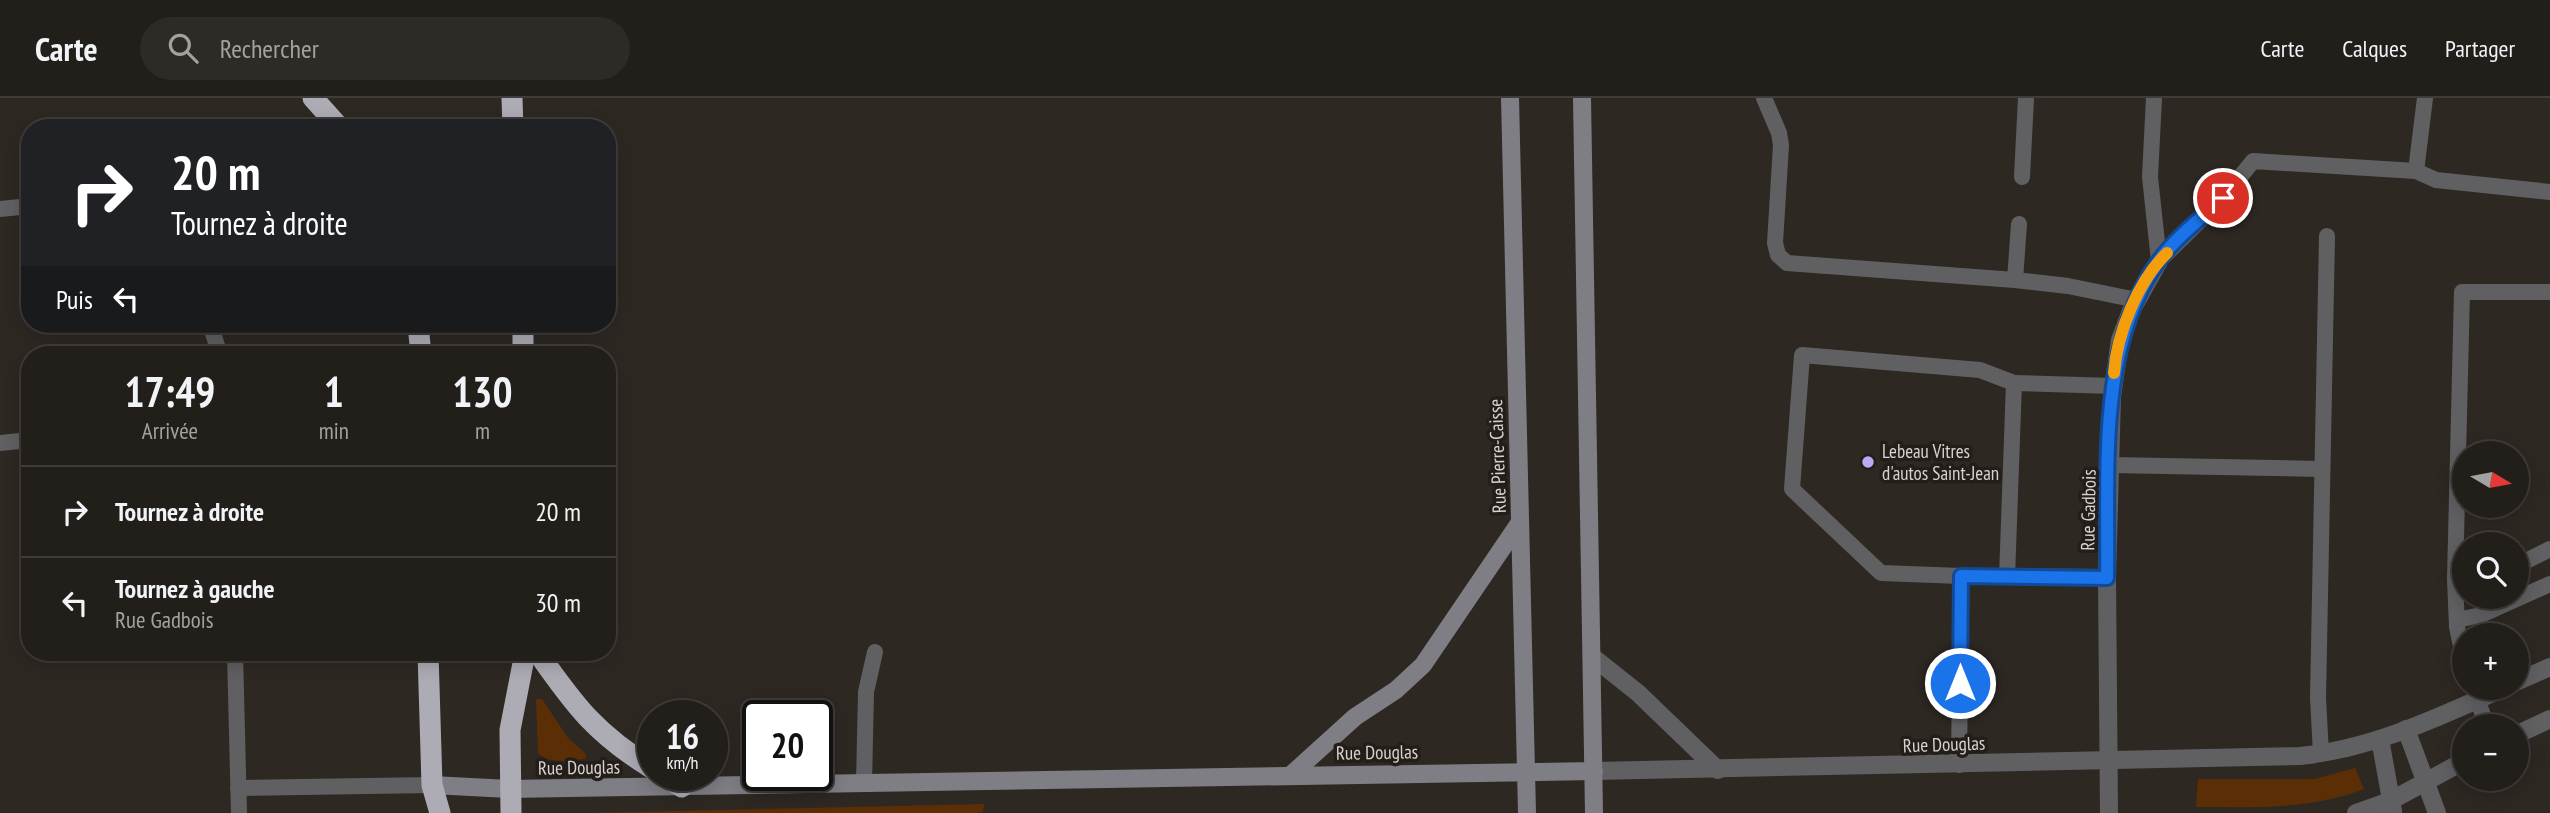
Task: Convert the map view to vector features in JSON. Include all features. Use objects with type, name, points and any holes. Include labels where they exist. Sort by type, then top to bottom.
[{"type":"highway","points":[[313,98],[332,119]]},
{"type":"highway","points":[[512,98],[513,119]]},
{"type":"highway","points":[[428,661],[432,785],[440,813]]},
{"type":"highway","points":[[511,813],[510,730],[523,661]]},
{"type":"highway","points":[[544,661],[584,717],[615,745],[637,759]]},
{"type":"main road","name":"Rue Pierre-Caisse","points":[[1510,98],[1527,813]]},
{"type":"main road","points":[[1583,98],[1594,657],[1594,813]]},
{"type":"main road","points":[[1292,775],[1354,717],[1396,690],[1423,665],[1520,522]]},
{"type":"main road","name":"Rue Douglas","points":[[728,786],[1594,771]]},
{"type":"main road","name":"Rue Douglas","points":[[432,785],[509,789],[637,788]]},
{"type":"street","name":"Rue Gadbois","points":[[2109,813],[2107,578],[2113,386],[2120,340],[2137,300],[2159,261]]},
{"type":"street","points":[[1594,657],[1718,770]]},
{"type":"street","points":[[2529,676],[2550,667]]},
{"type":"street","name":"Rue Douglas","points":[[1594,771],[1959,765],[2320,754],[2380,739],[2463,700]]},
{"type":"street","points":[[2529,729],[2550,719]]},
{"type":"street","points":[[2406,729],[2423,782],[2437,813]]},
{"type":"street","points":[[2380,739],[2392,807]]},
{"type":"street","points":[[2356,813],[2392,807],[2423,782],[2452,767]]},
{"type":"lane","points":[[1764,98],[1779,133],[1781,145],[1775,243],[1782,260],[1794,264],[2067,286],[2137,300]]},
{"type":"lane","points":[[2022,177],[2026,98]]},
{"type":"lane","points":[[2154,98],[2150,177],[2159,261]]},
{"type":"lane","points":[[2416,171],[2425,98]]},
{"type":"lane","points":[[2159,261],[2223,198],[2253,161],[2416,171],[2436,180],[2550,192]]},
{"type":"lane","points":[[0,209],[21,207]]},
{"type":"lane","points":[[2015,281],[2019,224]]},
{"type":"lane","points":[[2320,754],[2318,698],[2328,236]]},
{"type":"lane","points":[[2459,532],[2462,292],[2550,292]]},
{"type":"lane","points":[[2107,578],[1881,573],[1792,489],[1802,355],[1980,370],[2014,383],[2113,386]]},
{"type":"lane","points":[[2007,576],[2014,383]]},
{"type":"lane","points":[[0,443],[21,441]]},
{"type":"lane","points":[[2110,465],[2322,468]]},
{"type":"lane","points":[[2529,560],[2550,549]]},
{"type":"lane","points":[[1959,765],[1961,576]]},
{"type":"lane","points":[[2457,620],[2481,615],[2550,584]]},
{"type":"lane","points":[[2458,609],[2458,623]]},
{"type":"lane","points":[[864,784],[865,703],[875,652]]},
{"type":"lane","points":[[235,661],[239,813]]},
{"type":"lane","name":"Rue Douglas","points":[[238,788],[432,785]]},
{"type":"shaded area","points":[[536,699],[542,699],[568,738],[586,754],[585,759],[554,760],[538,753]]},
{"type":"shaded area","points":[[2355,768],[2364,789],[2344,796],[2282,806],[2196,807],[2198,779],[2315,779]]},
{"type":"shaded area","points":[[984,804],[983,812],[974,813],[590,813]]},
{"type":"slow traffic","points":[[2114,373],[2120,340],[2131,311],[2159,261],[2167,253]]},
{"type":"place","name":"Lebeau Vitres d'autos Saint-Jean","points":[[1868,462]]},
{"type":"route","points":[[1960,683],[1961,576],[2107,578],[2112,397],[2120,340],[2131,311],[2159,261],[2223,198]]}]
